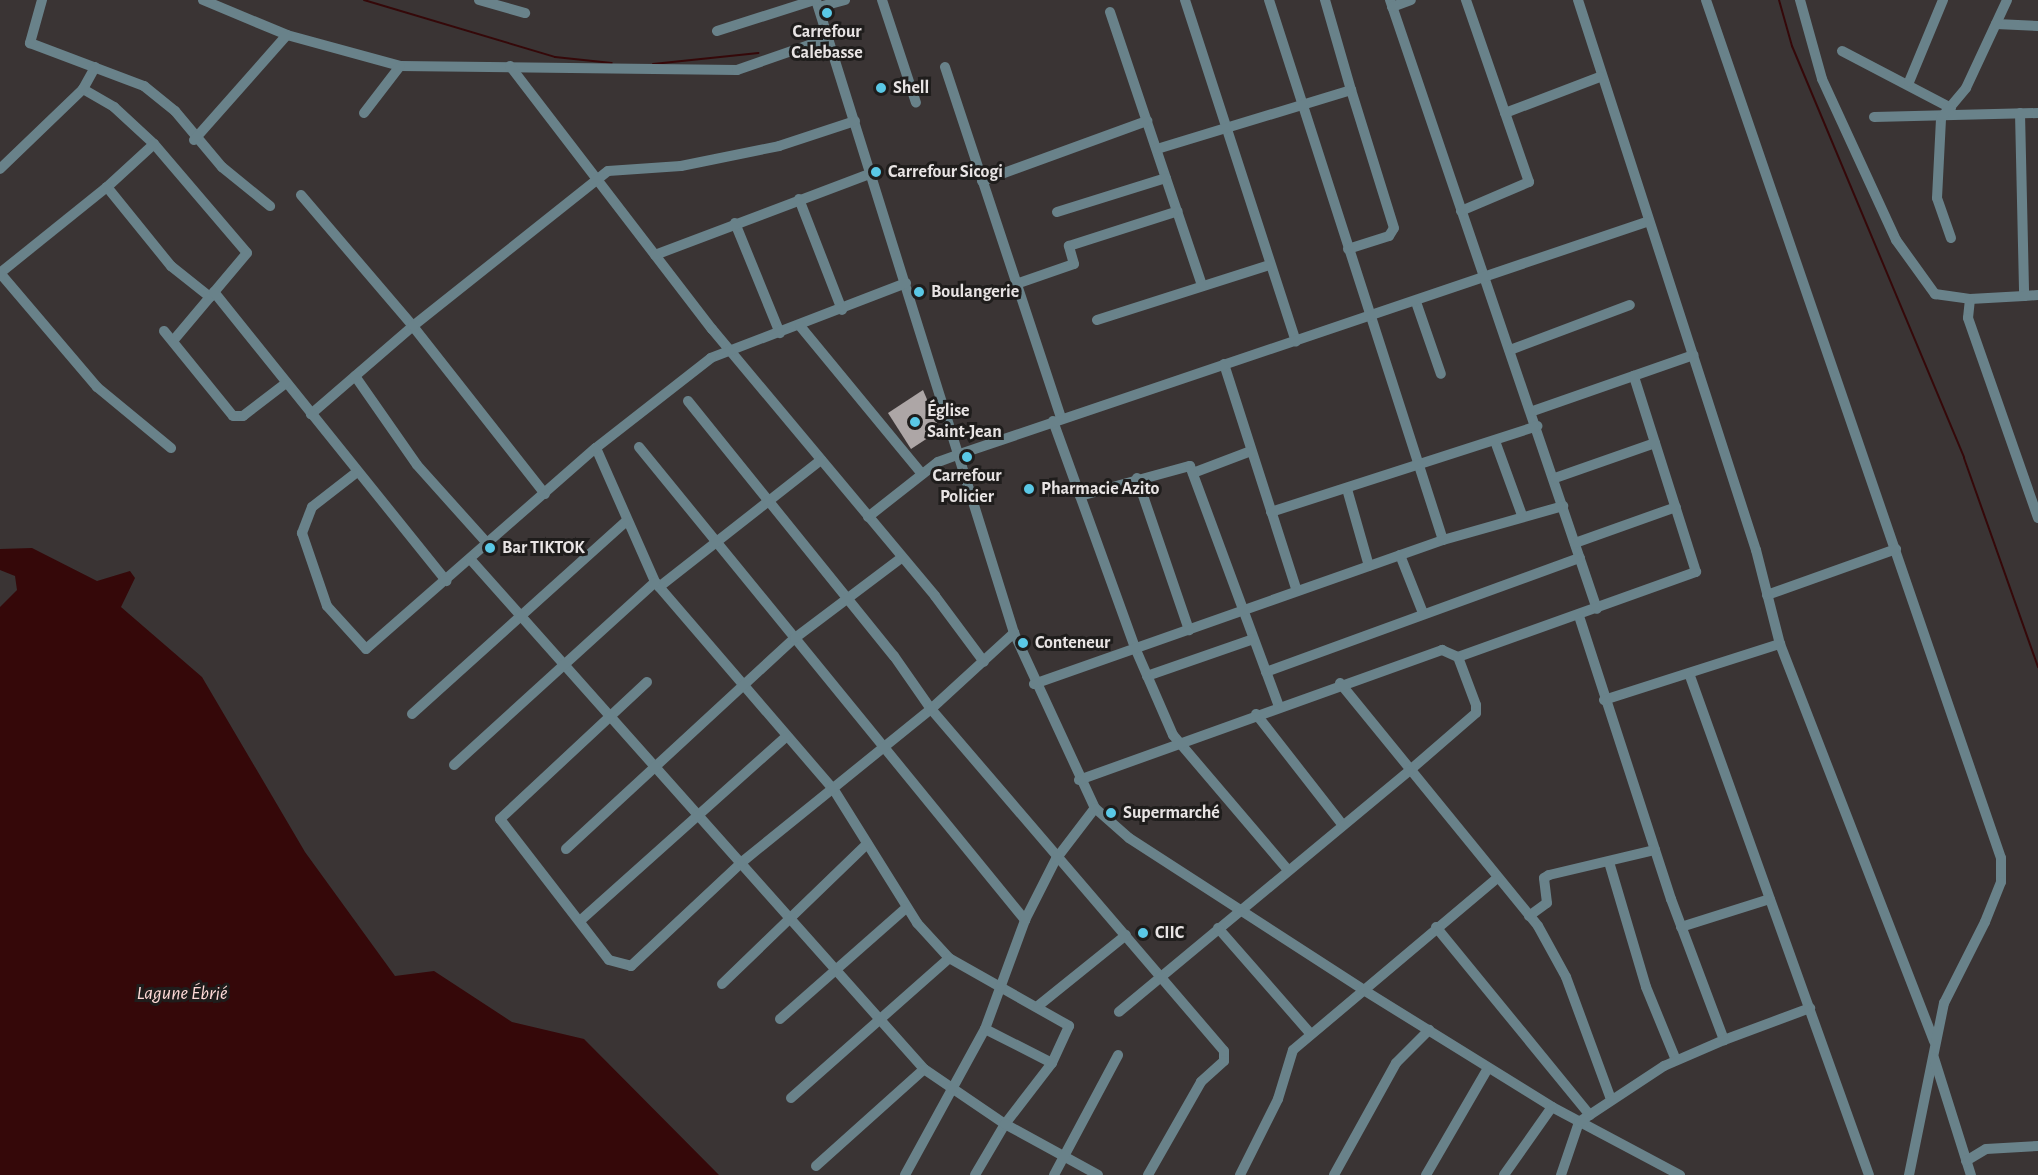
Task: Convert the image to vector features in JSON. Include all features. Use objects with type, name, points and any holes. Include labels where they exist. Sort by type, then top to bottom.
[{"type":"street","points":[[42,0],[29,42],[144,86],[175,111],[194,140],[270,207]]},
{"type":"street","points":[[203,0],[288,35],[400,66],[737,70],[829,38]]},
{"type":"street","points":[[479,0],[525,13]]},
{"type":"street","points":[[717,31],[817,2],[845,0]]},
{"type":"street","points":[[882,0],[916,103]]},
{"type":"street","points":[[1185,0],[1228,127],[1269,265],[1296,341]]},
{"type":"street","points":[[1269,0],[1443,540]]},
{"type":"street","points":[[1324,0],[1394,228],[1389,236],[1348,249]]},
{"type":"street","points":[[1412,0],[1391,4],[1485,280],[1533,411],[1597,609]]},
{"type":"street","points":[[1461,211],[1529,183],[1466,0]]},
{"type":"street","points":[[1578,0],[1600,77],[1694,354],[1780,644],[1934,1041]]},
{"type":"street","points":[[1706,0],[2001,858],[2001,882],[1974,946],[1950,983],[1934,1041],[1934,1058],[1909,1175]]},
{"type":"street","points":[[1800,0],[1822,80],[1896,240],[1935,294],[1970,299],[2038,295]]},
{"type":"street","points":[[1908,82],[1943,0]]},
{"type":"street","points":[[1951,238],[1937,198],[1941,118],[1966,88],[2007,0]]},
{"type":"street","points":[[817,2],[1014,633],[1034,684],[1079,780],[1095,808],[1129,838],[1362,989],[1551,1107],[1680,1175]]},
{"type":"street","points":[[1110,12],[1202,286]]},
{"type":"street","points":[[1996,24],[2038,26]]},
{"type":"street","points":[[194,140],[288,35]]},
{"type":"street","points":[[1842,51],[1908,82],[1951,108]]},
{"type":"street","points":[[364,112],[400,66]]},
{"type":"street","points":[[510,66],[731,352],[868,517],[984,662]]},
{"type":"street","points":[[945,67],[982,181],[1019,283],[1080,496],[1147,676],[1179,742],[1287,869]]},
{"type":"street","points":[[0,169],[83,89],[95,68]]},
{"type":"street","points":[[1505,113],[1600,77]]},
{"type":"street","points":[[83,89],[114,107],[154,144],[247,253],[173,341]]},
{"type":"street","points":[[1156,149],[1351,90]]},
{"type":"street","points":[[2020,113],[2024,296]]},
{"type":"street","points":[[1874,117],[1941,118],[2038,113]]},
{"type":"street","points":[[311,414],[413,326],[597,178],[624,167],[681,166],[778,146],[855,121]]},
{"type":"street","points":[[982,181],[1147,122]]},
{"type":"street","points":[[154,144],[107,187],[0,273],[97,387],[171,448]]},
{"type":"street","points":[[655,255],[872,173]]},
{"type":"street","points":[[1057,212],[1166,178]]},
{"type":"street","points":[[107,187],[171,266],[212,295],[446,581]]},
{"type":"street","points":[[301,195],[413,326],[545,494]]},
{"type":"street","points":[[799,199],[842,310]]},
{"type":"street","points":[[1019,283],[1074,264],[1070,246],[1178,211]]},
{"type":"street","points":[[868,517],[922,474],[957,455],[1224,364],[1485,280],[1649,220]]},
{"type":"street","points":[[735,223],[780,333]]},
{"type":"street","points":[[1097,320],[1269,265]]},
{"type":"street","points":[[357,472],[312,507],[302,522],[319,588],[342,627],[360,645],[371,646],[596,448],[700,364],[906,283]]},
{"type":"street","points":[[1970,299],[1968,318],[2024,469],[2038,518]]},
{"type":"street","points":[[1416,302],[1441,374]]},
{"type":"street","points":[[1510,350],[1630,305]]},
{"type":"street","points":[[800,326],[922,474]]},
{"type":"street","points":[[164,331],[233,416],[243,416],[286,383]]},
{"type":"street","points":[[1533,411],[1694,354]]},
{"type":"street","points":[[1224,364],[1296,591]]},
{"type":"street","points":[[355,376],[417,465],[488,544]]},
{"type":"street","points":[[1079,780],[1427,653],[1442,650],[1458,657],[1696,573],[1634,376]]},
{"type":"street","points":[[688,402],[769,501],[844,600],[894,656],[931,709],[1056,859],[1163,975],[1226,1056],[1201,1082],[1148,1175]]},
{"type":"street","points":[[1271,512],[1418,468],[1538,426]]},
{"type":"street","points":[[1495,441],[1522,515]]},
{"type":"street","points":[[1555,478],[1655,443]]},
{"type":"street","points":[[639,447],[1025,920]]},
{"type":"street","points":[[596,448],[625,522],[657,585],[740,688],[834,790],[906,908],[949,958],[1004,984],[1070,1029],[1052,1063],[1005,1124],[975,1175]]},
{"type":"street","points":[[1193,473],[1251,451]]},
{"type":"street","points":[[454,765],[657,585],[821,460]]},
{"type":"street","points":[[1080,496],[1182,465],[1193,473],[1242,611],[1279,706]]},
{"type":"street","points":[[2024,469],[2038,474]]},
{"type":"street","points":[[1137,478],[1189,630]]},
{"type":"street","points":[[1347,489],[1369,566]]},
{"type":"street","points":[[1034,684],[1136,650],[1443,540],[1522,515],[1563,506]]},
{"type":"street","points":[[1575,543],[1676,507]]},
{"type":"street","points":[[412,714],[625,522]]},
{"type":"street","points":[[1767,596],[1896,549]]},
{"type":"street","points":[[1400,555],[1423,613]]},
{"type":"street","points":[[566,849],[795,638],[901,558]]},
{"type":"street","points":[[1266,672],[1423,613],[1580,558]]},
{"type":"street","points":[[471,560],[567,663],[655,766],[838,967],[924,1069],[948,1089],[1005,1124],[1098,1175]]},
{"type":"street","points":[[1579,616],[1604,700],[1655,850],[1724,1040]]},
{"type":"street","points":[[647,682],[500,819],[581,920],[609,960],[638,964],[742,862],[884,749],[1014,633]]},
{"type":"street","points":[[1147,676],[1253,639]]},
{"type":"street","points":[[1604,700],[1690,676],[1780,644]]},
{"type":"street","points":[[1119,1012],[1476,713],[1458,657]]},
{"type":"street","points":[[1690,676],[1869,1175]]},
{"type":"street","points":[[1340,683],[1409,771],[1529,916],[1566,977],[1611,1099]]},
{"type":"street","points":[[1256,714],[1342,824]]},
{"type":"street","points":[[581,920],[786,737]]},
{"type":"street","points":[[905,1175],[948,1089],[985,1029],[1004,984],[1025,920],[1056,859],[1095,808]]},
{"type":"street","points":[[722,984],[867,844]]},
{"type":"street","points":[[1529,916],[1547,903],[1544,878],[1655,850]]},
{"type":"street","points":[[1609,862],[1636,957],[1676,1060]]},
{"type":"street","points":[[1240,1175],[1278,1099],[1287,1061],[1309,1032],[1497,878]]},
{"type":"street","points":[[1682,927],[1770,899]]},
{"type":"street","points":[[780,1019],[906,908]]},
{"type":"street","points":[[1436,927],[1590,1115]]},
{"type":"street","points":[[1218,928],[1309,1032]]},
{"type":"street","points":[[1038,1006],[1126,935]]},
{"type":"street","points":[[790,1098],[949,958]]},
{"type":"street","points":[[1561,1175],[1579,1122],[1611,1099],[1676,1060],[1810,1008]]},
{"type":"street","points":[[985,1029],[1052,1063]]},
{"type":"street","points":[[1334,1175],[1396,1063],[1429,1030]]},
{"type":"street","points":[[1054,1175],[1118,1055]]},
{"type":"street","points":[[1934,1058],[1971,1175]]},
{"type":"street","points":[[1426,1175],[1488,1068]]},
{"type":"street","points":[[816,1166],[924,1069]]},
{"type":"street","points":[[1504,1175],[1551,1107]]},
{"type":"street","points":[[1966,1161],[1986,1149],[2038,1146]]},
{"type":"water","name":"Lagune Ébrié","points":[[32,548],[97,581],[130,571],[135,578],[121,607],[202,677],[305,852],[395,976],[434,971],[512,1022],[584,1039],[719,1175],[0,1175],[0,607],[17,590],[15,576],[0,570],[0,549]]},
{"type":"building","name":"Église Saint-Jean","points":[[923,390],[940,430],[911,449],[888,413]]},
{"type":"waterway","points":[[364,0],[555,57],[612,63]]},
{"type":"waterway","points":[[1779,0],[1792,46],[1964,458],[2038,667]]},
{"type":"waterway","points":[[653,64],[758,53]]},
{"type":"place","name":"Carrefour Calebasse","points":[[827,13]]},
{"type":"place","name":"Shell","points":[[881,88]]},
{"type":"place","name":"Carrefour Sicogi","points":[[876,172]]},
{"type":"place","name":"Boulangerie","points":[[919,292]]},
{"type":"place","name":"Église Saint-Jean","points":[[915,422]]},
{"type":"place","name":"Carrefour Policier","points":[[967,457]]},
{"type":"place","name":"Pharmacie Azito","points":[[1029,489]]},
{"type":"place","name":"Bar TIKTOK","points":[[490,548]]},
{"type":"place","name":"Conteneur","points":[[1023,643]]},
{"type":"place","name":"Supermarché","points":[[1111,813]]},
{"type":"place","name":"CIIC","points":[[1143,933]]}]
